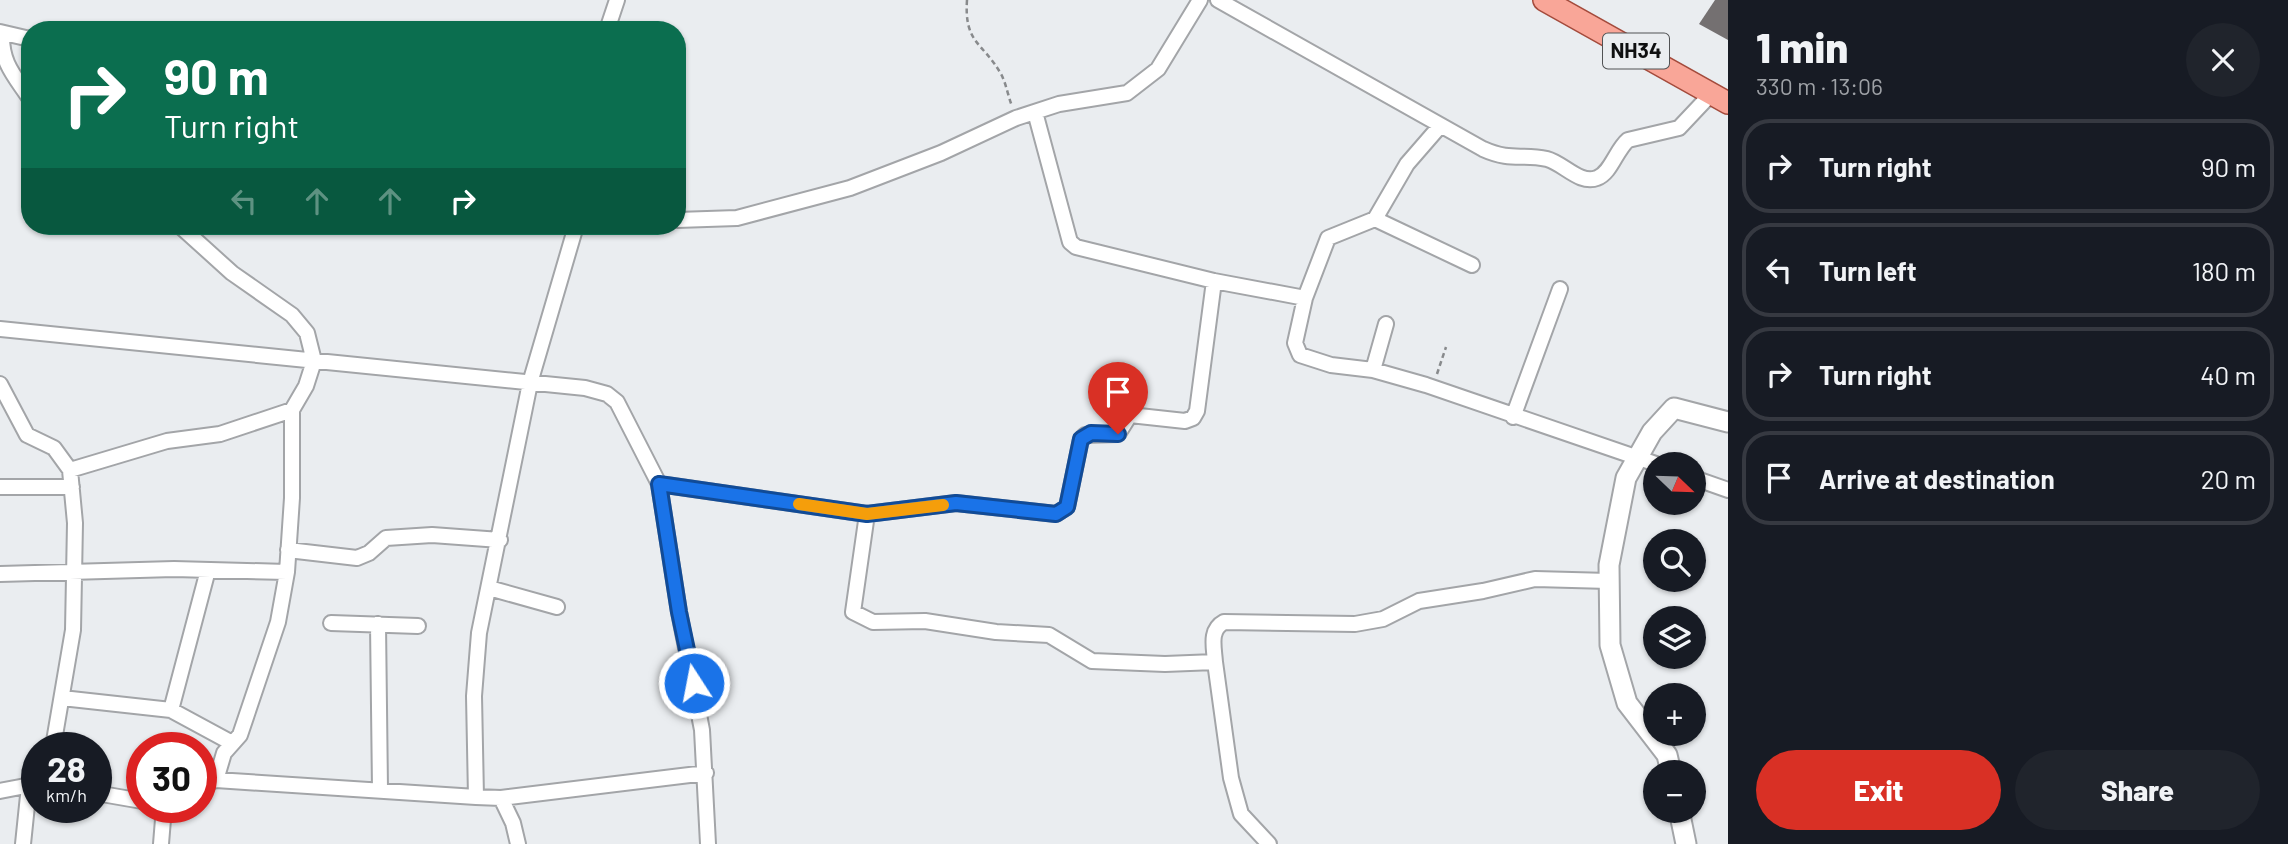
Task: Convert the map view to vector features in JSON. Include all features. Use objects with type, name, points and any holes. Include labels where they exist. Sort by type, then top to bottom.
[{"type":"main road","name":"NH34","points":[[1544,0],[1720,98]]},
{"type":"street","points":[[610,21],[617,0]]},
{"type":"street","points":[[686,220],[737,218],[850,188],[941,153],[1016,118],[1072,102],[1127,93],[1158,69],[1200,0]]},
{"type":"street","points":[[1219,0],[1500,157],[1548,159],[1584,179],[1594,180],[1603,175],[1628,140],[1679,128],[1720,98]]},
{"type":"street","points":[[21,37],[1,33],[1,53],[21,86]]},
{"type":"street","points":[[1035,112],[1070,242],[1076,247],[1214,281],[1306,298]]},
{"type":"street","points":[[1440,125],[1406,164],[1375,219],[1328,239],[1306,298],[1295,343],[1300,355],[1331,365],[1373,370],[1433,387],[1513,417],[1643,460]]},
{"type":"street","points":[[1375,219],[1472,265]]},
{"type":"street","points":[[190,235],[232,273],[292,315],[307,333],[314,361],[306,386],[292,410],[292,498],[287,572],[278,622],[240,734],[224,752],[217,776]]},
{"type":"street","points":[[476,797],[474,696],[479,633],[530,383],[573,235]]},
{"type":"street","points":[[659,484],[867,514],[956,503],[1056,514],[1063,512],[1067,507],[1081,439],[1085,435],[1118,434],[1130,415],[1185,421],[1193,418],[1214,281]]},
{"type":"street","points":[[1513,417],[1560,289]]},
{"type":"street","points":[[1373,370],[1386,324]]},
{"type":"street","points":[[0,329],[585,388],[607,394],[617,402],[659,484],[679,612],[702,730],[708,844]]},
{"type":"street","points":[[0,384],[27,435],[60,453],[69,471],[72,487],[76,570],[73,630],[56,732]]},
{"type":"street","points":[[1649,452],[1652,432],[1674,408],[1728,422]]},
{"type":"street","points":[[69,471],[167,441],[220,434],[292,410]]},
{"type":"street","points":[[1643,464],[1626,478],[1609,565],[1610,646],[1628,703],[1668,760]]},
{"type":"street","points":[[1706,482],[1728,490]]},
{"type":"street","points":[[0,487],[72,487]]},
{"type":"street","points":[[867,514],[853,612],[873,622],[925,621],[996,632],[1049,635],[1092,661],[1165,664],[1215,662]]},
{"type":"street","points":[[288,550],[357,558],[369,553],[386,538],[432,535],[500,540]]},
{"type":"street","points":[[0,574],[76,570],[287,572]]},
{"type":"street","points":[[171,710],[208,570]]},
{"type":"street","points":[[1269,844],[1241,814],[1231,778],[1215,662],[1214,634],[1217,625],[1224,622],[1355,624],[1384,619],[1419,601],[1483,591],[1535,579],[1609,581]]},
{"type":"street","points":[[489,588],[557,607]]},
{"type":"street","points":[[331,623],[418,626]]},
{"type":"street","points":[[378,624],[380,789]]},
{"type":"street","points":[[62,698],[171,710],[232,743]]},
{"type":"street","points":[[217,780],[501,798],[706,774]]},
{"type":"street","points":[[0,791],[21,787]]},
{"type":"street","points":[[501,798],[513,823],[518,844]]},
{"type":"street","points":[[23,844],[27,823]]},
{"type":"street","points":[[161,844],[163,823]]},
{"type":"street","points":[[1682,823],[1686,844]]},
{"type":"path","points":[[967,0],[971,37],[1001,74],[1016,118]]},
{"type":"path","points":[[1433,387],[1446,346]]},
{"type":"building","points":[[1715,0],[1728,0],[1728,40],[1699,24]]},
{"type":"slow traffic","points":[[799,504],[867,514],[943,505]]},
{"type":"route","points":[[694,683],[679,612],[659,484],[867,514],[956,503],[1056,514],[1067,507],[1081,439],[1091,433],[1112,436],[1118,434]]}]
